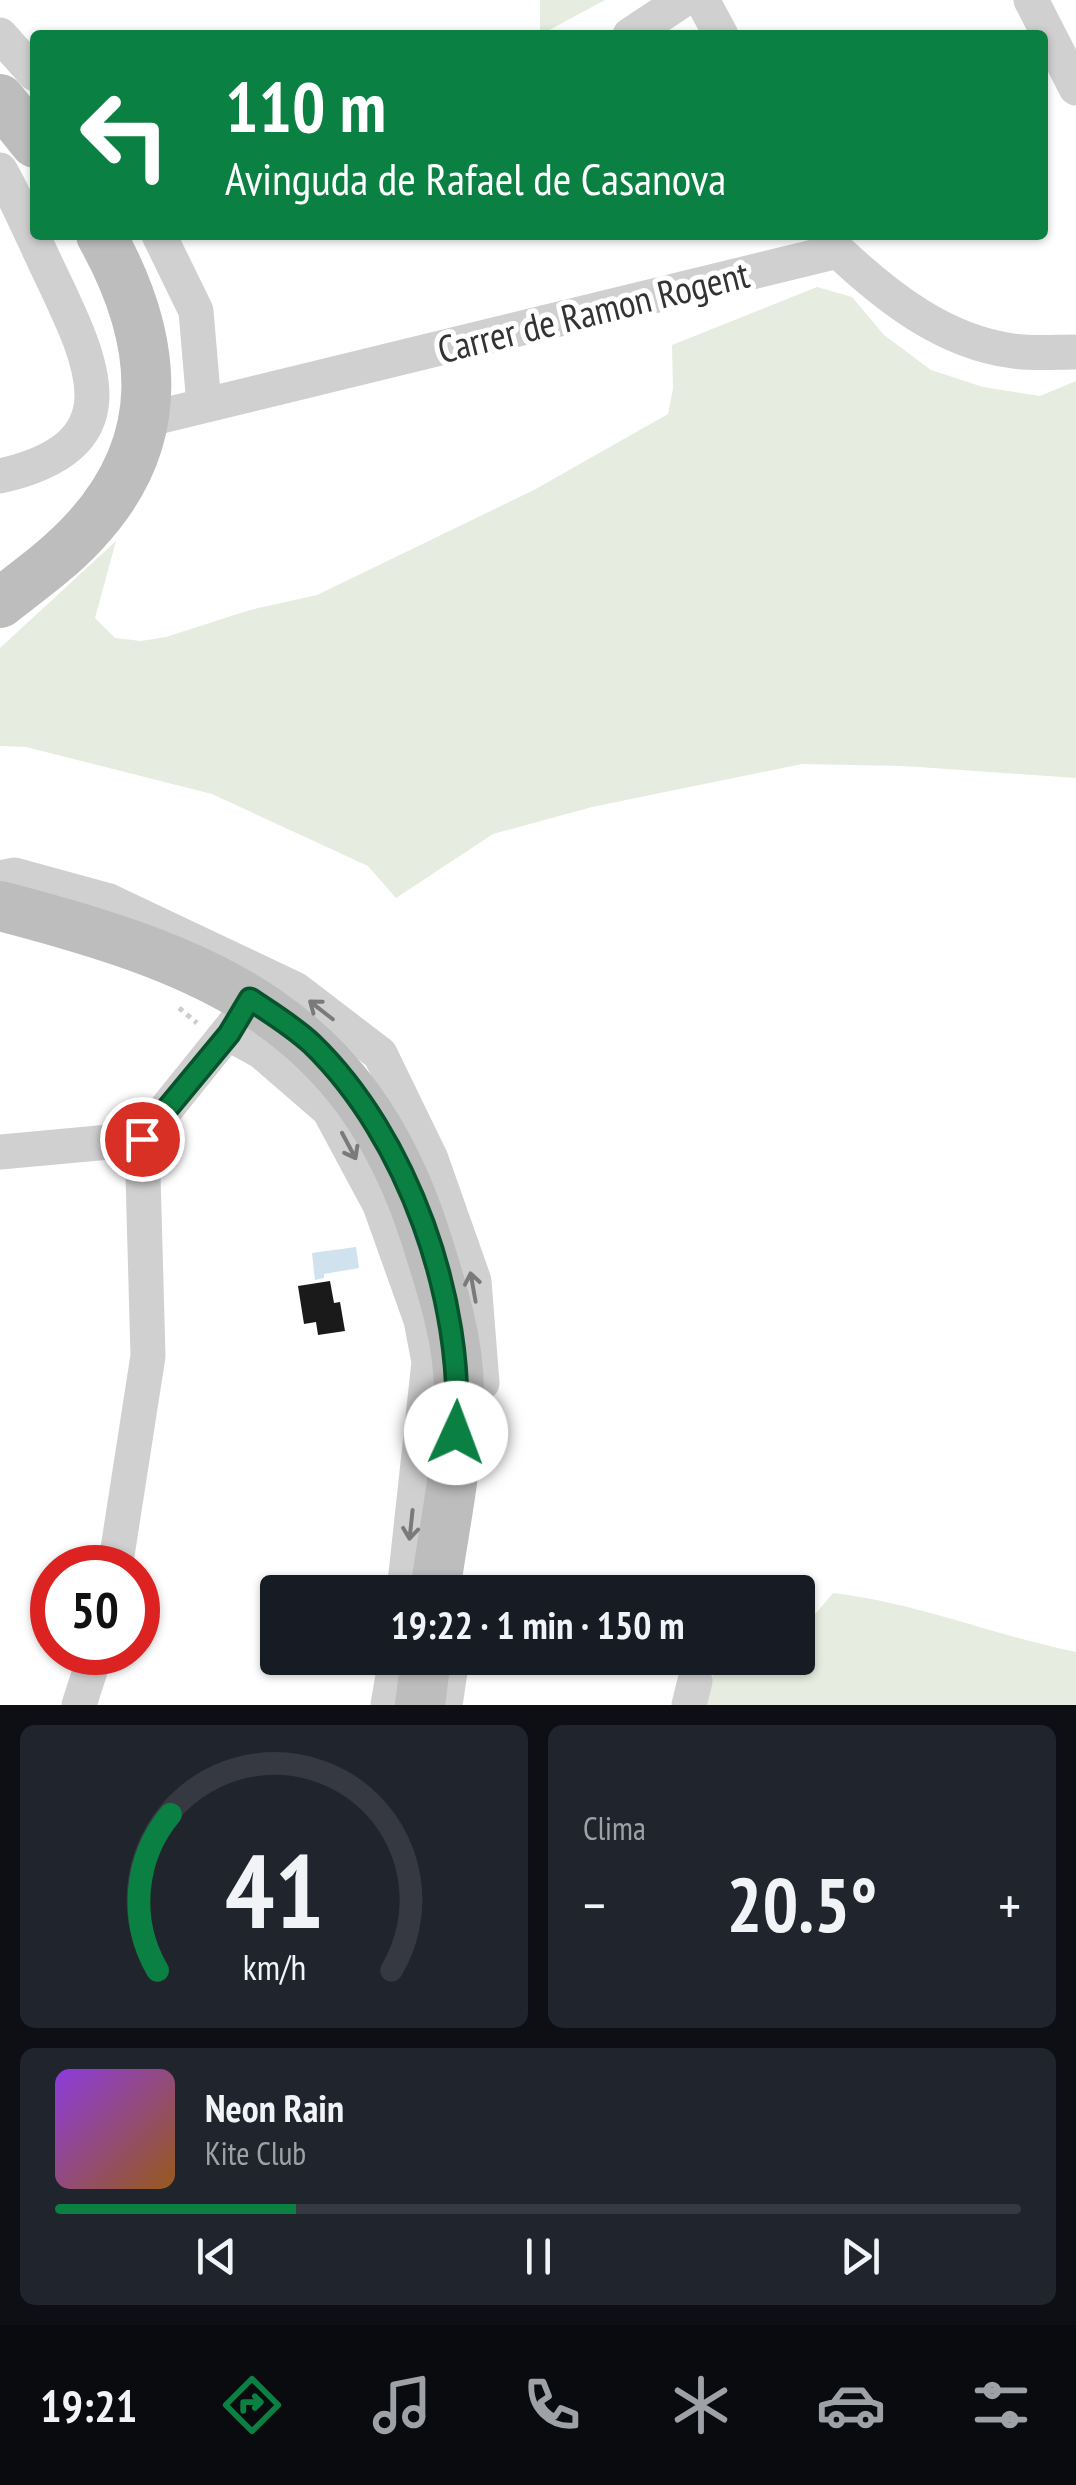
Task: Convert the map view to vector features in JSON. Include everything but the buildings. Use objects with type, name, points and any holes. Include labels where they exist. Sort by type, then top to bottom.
[{"type":"main road","points":[[0,99],[30,137]]},
{"type":"main road","points":[[0,602],[82,535],[112,499],[133,459],[145,420],[148,368],[142,333],[128,288],[104,240]]},
{"type":"main road","points":[[0,906],[139,947],[240,1017],[309,1041],[361,1100],[399,1166],[444,1294],[453,1332],[458,1403],[437,1575]]},
{"type":"main road","points":[[420,1705],[424,1675]]},
{"type":"street","points":[[638,30],[683,0]]},
{"type":"street","points":[[702,0],[719,30]]},
{"type":"street","points":[[1031,0],[1046,30]]},
{"type":"street","points":[[1048,33],[1076,88]]},
{"type":"street","points":[[0,35],[30,68]]},
{"type":"street","points":[[0,170],[30,234]]},
{"type":"street","points":[[0,476],[41,466],[74,444],[94,398],[90,363],[33,240]]},
{"type":"street","points":[[161,240],[196,311],[204,405]]},
{"type":"street","name":"Carrer de Ramon Rogent","points":[[145,420],[834,243],[882,292],[949,333],[1012,351],[1076,352]]},
{"type":"street","points":[[0,878],[14,876],[109,901],[295,990],[380,1054],[431,1159],[474,1280],[482,1381],[462,1575]]},
{"type":"street","points":[[119,1545],[148,1356],[142,1139],[240,1017],[262,1052],[330,1110],[380,1205],[422,1320],[429,1362],[406,1575]]},
{"type":"street","points":[[0,1152],[142,1139]]},
{"type":"street","points":[[79,1705],[89,1675]]},
{"type":"street","points":[[388,1705],[393,1675]]},
{"type":"street","points":[[446,1705],[450,1675]]},
{"type":"shaded area","points":[[540,0],[605,0],[549,30],[540,30]]},
{"type":"shaded area","points":[[817,287],[852,297],[884,335],[931,370],[983,387],[1040,396],[1076,381],[1076,778],[904,766],[802,764],[592,807],[493,834],[396,898],[368,866],[212,794],[26,747],[0,746],[0,648],[116,541],[95,618],[115,638],[141,641],[166,637],[250,610],[317,595],[534,490],[668,414],[673,389],[672,345]]},
{"type":"shaded area","points":[[833,1593],[895,1604],[1076,1652],[1076,1705],[704,1705],[713,1675],[815,1675],[817,1612]]},
{"type":"water","points":[[356,1247],[359,1268],[324,1274],[324,1278],[315,1280],[312,1253]]},
{"type":"route","points":[[142,1139],[229,1034],[250,999],[309,1041],[361,1100],[383,1134],[421,1223],[453,1332],[458,1389],[456,1433]]}]
